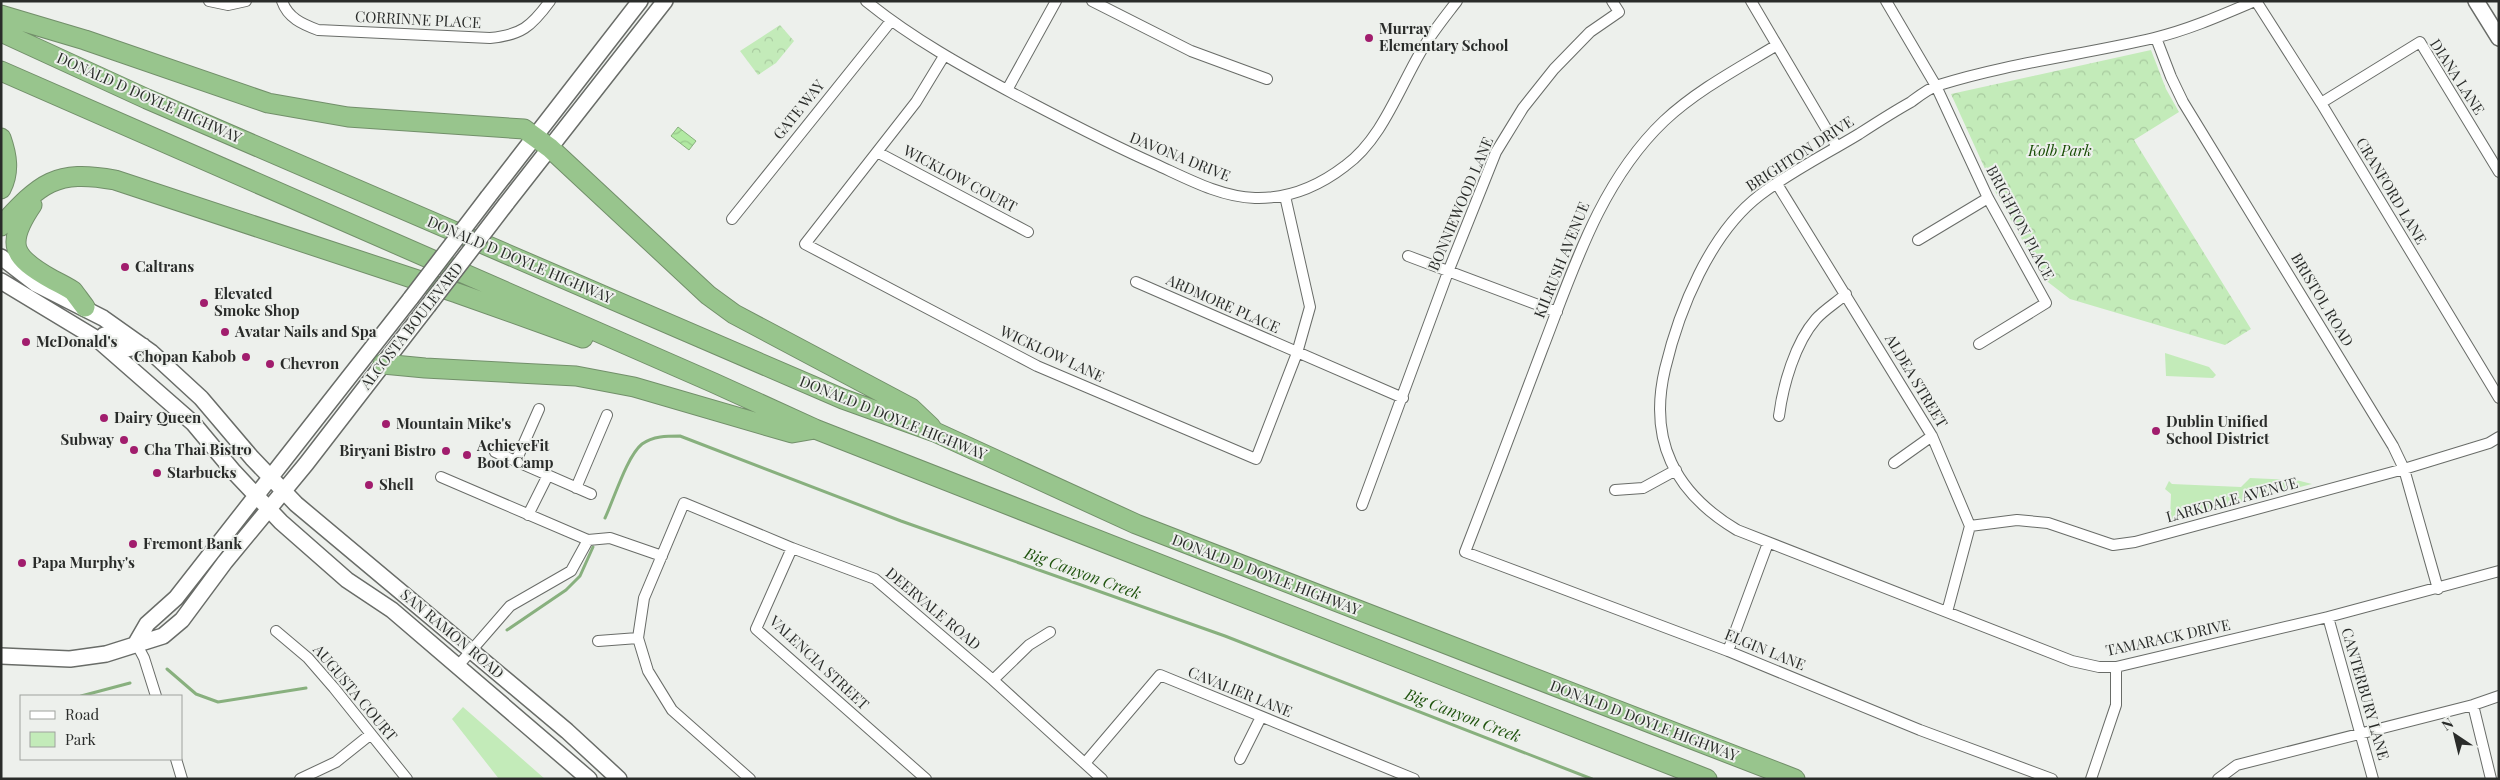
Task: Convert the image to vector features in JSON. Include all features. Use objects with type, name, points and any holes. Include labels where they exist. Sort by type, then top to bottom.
[{"type":"highway","points":[[1,15],[85,40],[240,94],[294,109],[348,117],[524,129],[550,148],[708,295],[734,314],[911,408],[935,432]]},
{"type":"highway","name":"DONALD D DOYLE HIGHWAY","points":[[1,32],[156,103],[843,399],[935,432],[1145,527],[1795,779]]},
{"type":"highway","name":"DONALD D DOYLE HIGHWAY","points":[[1,72],[714,382],[815,429],[1707,779]]},
{"type":"highway","points":[[1,138],[6,152],[7,170],[1,189]]},
{"type":"highway","points":[[1,226],[28,197],[47,184],[69,176],[94,176],[115,180],[457,292],[560,329],[676,375],[714,382]]},
{"type":"highway","points":[[47,184],[18,225],[15,236],[16,246],[24,261],[72,291],[85,307]]},
{"type":"highway","points":[[383,364],[576,376],[634,387],[792,433],[815,429]]},
{"type":"main road","name":"ALCOSTA BOULEVARD","points":[[136,643],[147,624],[176,598],[640,1]]},
{"type":"main road","name":"ALCOSTA BOULEVARD","points":[[1,656],[70,658],[106,654],[163,636],[182,620],[225,562],[383,364],[666,1]]},
{"type":"main road","points":[[2476,1],[2499,38]]},
{"type":"main road","name":"SAN RAMON ROAD","points":[[1,257],[36,284],[85,307],[143,346],[201,398],[296,504],[472,650],[567,731],[619,779]]},
{"type":"main road","name":"SAN RAMON ROAD","points":[[1,281],[97,339],[178,409],[269,509],[347,580],[392,610],[589,779]]},
{"type":"main road","points":[[74,326],[90,325],[121,347],[127,349],[143,346]]},
{"type":"street","points":[[209,1],[228,6],[246,1]]},
{"type":"street","name":"CORRINNE PLACE","points":[[282,1],[292,17],[304,25],[318,30],[490,38],[510,36],[526,29],[545,3]]},
{"type":"street","name":"DAVONA DRIVE","points":[[866,1],[890,21],[944,56],[1105,143],[1194,182],[1254,198],[1285,196],[1320,184],[1347,165],[1369,142],[1421,51],[1457,1]]},
{"type":"street","points":[[1007,90],[1056,1]]},
{"type":"street","points":[[1092,1],[1191,51],[1267,79]]},
{"type":"street","name":"BONNIEWOOD LANE","points":[[1362,505],[1448,272],[1496,152],[1524,108],[1554,69],[1590,32],[1619,12],[1612,1]]},
{"type":"street","points":[[1751,1],[1837,147]]},
{"type":"street","name":"BRIGHTON PLACE","points":[[1886,1],[1936,86],[1988,198],[2046,303],[1979,344]]},
{"type":"street","name":"BRIGHTON DRIVE","points":[[1768,543],[1737,530],[1714,516],[1691,494],[1676,470],[1665,446],[1659,421],[1660,391],[1679,325],[1688,301],[1714,247],[1731,222],[1758,196],[1936,86],[1988,72],[2156,38],[2256,1]]},
{"type":"street","name":"CRANFORD LANE","points":[[2256,1],[2321,103],[2499,398]]},
{"type":"street","name":"GATE WAY","points":[[732,219],[890,21]]},
{"type":"street","name":"BRISTOL ROAD","points":[[2156,38],[2183,102],[2393,446],[2404,469],[2438,589]]},
{"type":"street","name":"DIANA LANE","points":[[2321,103],[2420,42],[2499,172]]},
{"type":"street","name":"KILRUSH AVENUE","points":[[1465,552],[1557,312],[1603,201],[1632,157],[1664,121],[1697,94],[1777,45]]},
{"type":"street","name":"WICKLOW LANE","points":[[944,56],[916,102],[805,244],[1037,366],[1256,459],[1297,353],[1310,308],[1285,196]]},
{"type":"street","name":"WICKLOW COURT","points":[[877,152],[1028,232]]},
{"type":"street","name":"ALDEA STREET","points":[[1777,184],[1932,436],[1970,526]]},
{"type":"street","points":[[1918,240],[1988,198]]},
{"type":"street","points":[[1408,256],[1557,312]]},
{"type":"street","name":"ARDMORE PLACE","points":[[1136,282],[1403,398]]},
{"type":"street","points":[[1779,416],[1782,390],[1804,337],[1816,318],[1846,294]]},
{"type":"street","points":[[516,461],[539,409]]},
{"type":"street","points":[[576,488],[607,415]]},
{"type":"street","points":[[1894,463],[1932,436]]},
{"type":"street","name":"LARKDALE AVENUE","points":[[1970,526],[2018,520],[2048,524],[2113,544],[2136,542],[2404,469],[2488,443],[2499,437]]},
{"type":"street","points":[[495,452],[591,494]]},
{"type":"street","points":[[1615,490],[1643,488],[1676,470]]},
{"type":"street","points":[[528,515],[548,475]]},
{"type":"street","points":[[441,477],[588,540],[610,538],[662,556],[644,598],[638,638],[648,671],[672,710],[750,779]]},
{"type":"street","name":"DEERVALE ROAD","points":[[662,556],[684,503],[792,548],[875,579],[993,680],[1086,762],[1102,779]]},
{"type":"street","points":[[1947,612],[1970,526]]},
{"type":"street","points":[[457,667],[510,606],[571,571],[588,540]]},
{"type":"street","points":[[1728,651],[1768,543]]},
{"type":"street","name":"TAMARACK DRIVE","points":[[1768,543],[2072,661],[2099,667],[2116,667],[2328,617],[2438,589],[2499,571]]},
{"type":"street","name":"VALENCIA STREET","points":[[792,548],[756,629],[926,779]]},
{"type":"street","name":"ELGIN LANE","points":[[1465,552],[1728,651],[1920,730],[2052,779]]},
{"type":"street","name":"CANTERBURY LANE","points":[[2328,617],[2373,779]]},
{"type":"street","name":"AUGUSTA COURT","points":[[276,631],[308,658],[407,779]]},
{"type":"street","points":[[993,680],[1029,645],[1050,632]]},
{"type":"street","points":[[598,641],[638,638]]},
{"type":"street","points":[[136,643],[144,658],[156,695]]},
{"type":"street","points":[[2091,779],[2116,706],[2116,667]]},
{"type":"street","name":"CAVALIER LANE","points":[[1086,762],[1160,675],[1414,779]]},
{"type":"street","points":[[2218,779],[2238,765],[2473,705],[2499,696]]},
{"type":"street","points":[[2473,705],[2491,779]]},
{"type":"street","points":[[1240,759],[1261,717]]},
{"type":"street","points":[[300,779],[336,762],[371,734]]},
{"type":"street","points":[[176,760],[182,779]]},
{"type":"green space","points":[[780,25],[794,41],[776,63],[758,75],[740,51]]},
{"type":"green space","name":"Kolb Park","points":[[2151,50],[2166,89],[2179,112],[2134,140],[2251,329],[2225,345],[2070,299],[2044,279],[1996,193],[1951,94]]},
{"type":"green space","points":[[2165,353],[2209,367],[2216,375],[2213,378],[2166,376]]},
{"type":"green space","points":[[2250,478],[2296,480],[2312,484],[2170,520],[2171,494],[2165,489],[2169,481],[2172,484],[2241,487]]},
{"type":"green space","points":[[463,707],[545,779],[499,779],[452,719]]},
{"type":"water","points":[[678,127],[696,141],[689,150],[671,136]]},
{"type":"waterway","name":"Big Canyon Creek","points":[[605,518],[626,468],[636,450],[651,439],[665,436],[680,436],[901,521],[1225,636],[1592,779]]},
{"type":"waterway","name":"Big Canyon Creek","points":[[507,630],[566,590],[580,576],[593,547]]},
{"type":"waterway","name":"Big Canyon Creek","points":[[167,669],[196,694],[218,702],[306,688]]},
{"type":"waterway","name":"Big Canyon Creek","points":[[85,695],[130,683]]},
{"type":"place","name":"Murray Elementary School","points":[[1369,38]]},
{"type":"place","name":"Caltrans","points":[[125,267]]},
{"type":"place","name":"Elevated Smoke Shop","points":[[204,303]]},
{"type":"place","name":"Avatar Nails and Spa","points":[[225,332]]},
{"type":"place","name":"McDonald's","points":[[26,342]]},
{"type":"place","name":"Chopan Kabob","points":[[246,357]]},
{"type":"place","name":"Chevron","points":[[270,364]]},
{"type":"place","name":"Dairy Queen","points":[[104,418]]},
{"type":"place","name":"Mountain Mike's","points":[[386,424]]},
{"type":"place","name":"Dublin Unified School District","points":[[2156,431]]},
{"type":"place","name":"Subway","points":[[124,440]]},
{"type":"place","name":"Cha Thai Bistro","points":[[134,450]]},
{"type":"place","name":"Biryani Bistro","points":[[446,451]]},
{"type":"place","name":"AchieveFit Boot Camp","points":[[467,455]]},
{"type":"place","name":"Starbucks","points":[[157,473]]},
{"type":"place","name":"Shell","points":[[369,485]]},
{"type":"place","name":"Fremont Bank","points":[[133,544]]},
{"type":"place","name":"Papa Murphy's","points":[[22,563]]}]
